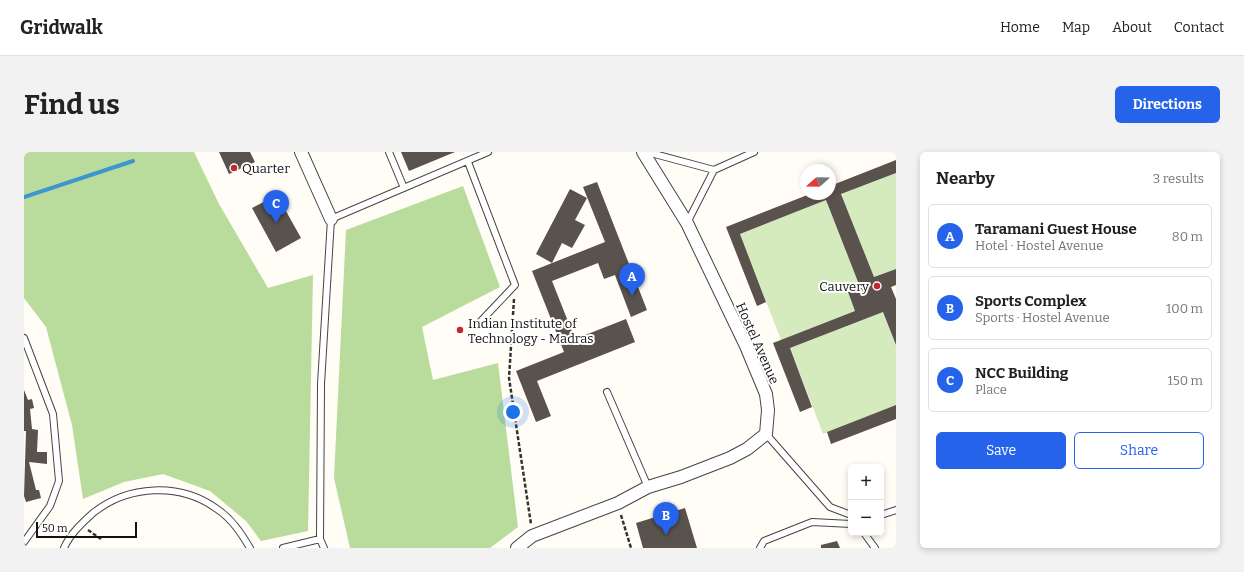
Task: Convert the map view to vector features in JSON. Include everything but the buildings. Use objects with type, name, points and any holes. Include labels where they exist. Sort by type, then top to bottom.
[{"type":"street","points":[[301,152],[331,219]]},
{"type":"street","name":"Hostel Avenue","points":[[643,152],[688,223],[746,346],[766,394],[768,410],[766,434]]},
{"type":"street","points":[[517,548],[532,536],[618,503],[648,486],[681,476],[730,458],[747,449],[766,434]]},
{"type":"lane","points":[[389,152],[404,188]]},
{"type":"lane","points":[[324,548],[320,539],[321,384],[331,219],[468,162],[488,152]]},
{"type":"lane","points":[[647,152],[714,170],[754,152]]},
{"type":"lane","points":[[468,162],[515,285],[480,322]]},
{"type":"lane","points":[[688,223],[714,170]]},
{"type":"lane","points":[[24,338],[53,414],[59,481],[50,506],[24,542]]},
{"type":"lane","points":[[607,392],[648,486]]},
{"type":"lane","points":[[766,434],[830,507],[848,514]]},
{"type":"lane","points":[[64,548],[80,524],[104,505],[131,493],[161,490],[190,495],[217,509],[239,529],[250,548]]},
{"type":"lane","points":[[884,514],[896,510]]},
{"type":"lane","points":[[760,548],[764,541],[812,522],[848,524]]},
{"type":"lane","points":[[866,536],[875,548]]},
{"type":"lane","points":[[283,548],[320,539]]},
{"type":"path","points":[[515,285],[509,378],[532,536]]},
{"type":"path","points":[[618,503],[631,548]]},
{"type":"path","points":[[80,524],[100,539]]},
{"type":"green space","points":[[24,152],[194,152],[219,204],[268,288],[313,275],[308,531],[261,541],[246,521],[210,491],[163,474],[124,482],[83,499],[72,425],[46,327],[24,298]]},
{"type":"green space","points":[[896,173],[896,269],[874,277],[841,194]]},
{"type":"green space","points":[[463,186],[500,287],[422,327],[433,380],[498,363],[518,527],[490,548],[350,548],[334,478],[346,230]]},
{"type":"green space","points":[[826,200],[860,287],[848,292],[855,311],[781,340],[740,234]]},
{"type":"green space","points":[[883,312],[896,345],[896,405],[823,434],[790,348]]},
{"type":"waterway","points":[[24,197],[133,161]]},
{"type":"place","name":"Quarter","points":[[234,168]]},
{"type":"place","name":"NCC Building","points":[[276,223]]},
{"type":"place","name":"Cauvery","points":[[877,286]]},
{"type":"place","name":"Taramani Guest House","points":[[632,296]]},
{"type":"place","name":"Indian Institute of Technology - Madras","points":[[460,330]]},
{"type":"place","name":"Sports Complex","points":[[666,535]]}]
